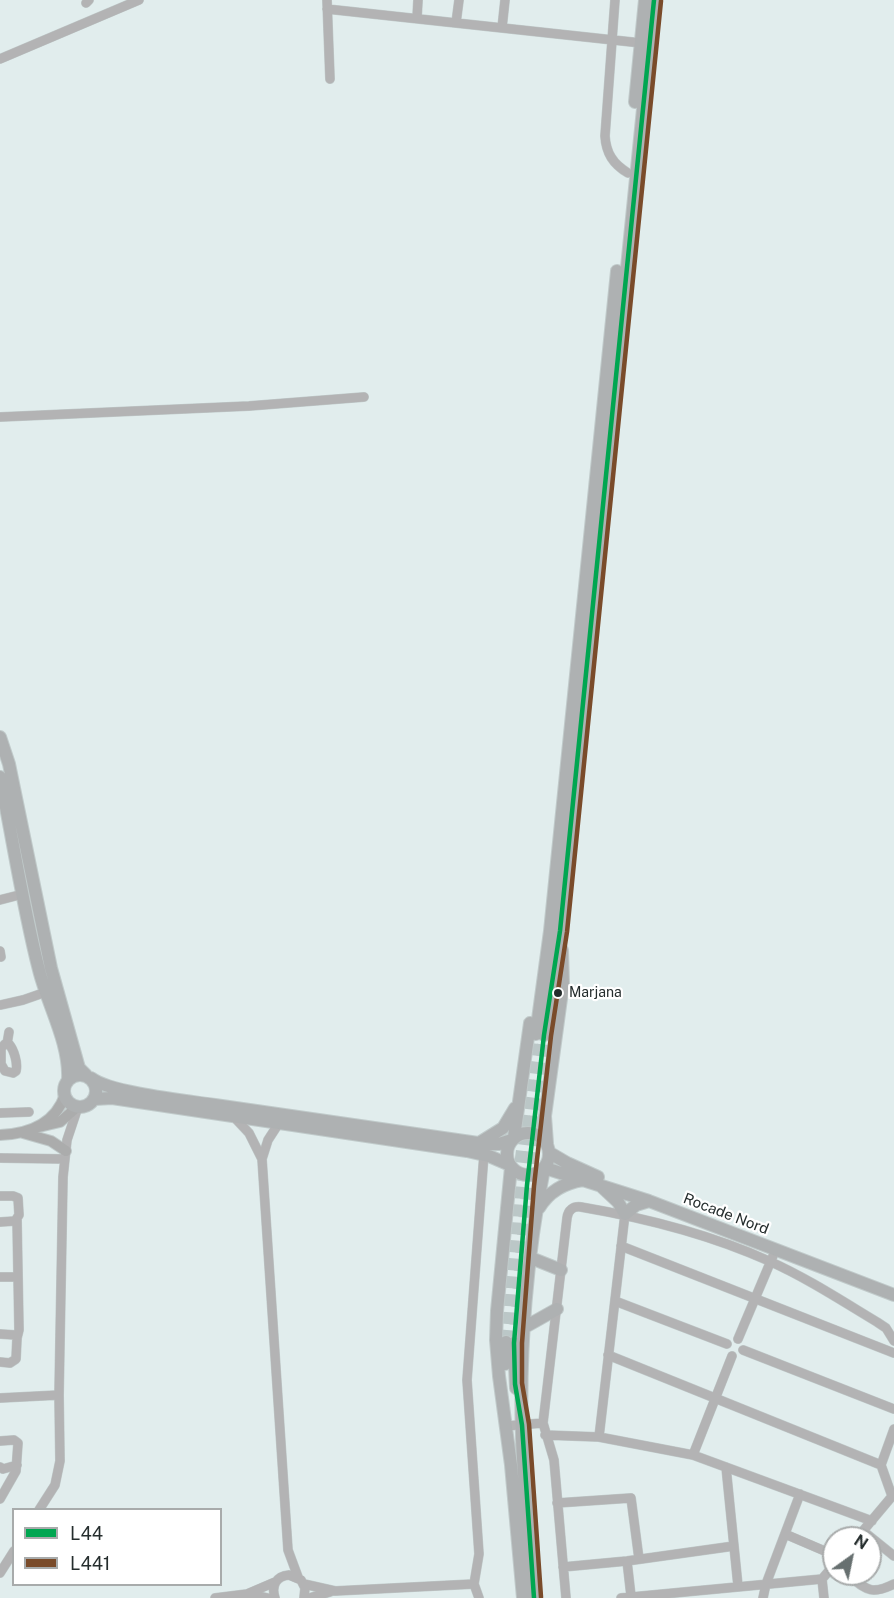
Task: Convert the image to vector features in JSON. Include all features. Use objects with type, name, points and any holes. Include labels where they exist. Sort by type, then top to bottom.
[{"type":"highway","points":[[522,1425],[525,1327],[531,1258],[548,1148],[545,1116],[563,984],[555,931],[645,0]]},
{"type":"highway","points":[[540,1034],[555,931],[654,0]]},
{"type":"highway","points":[[0,737],[9,764],[51,968],[80,1068],[96,1087],[95,1099]]},
{"type":"highway","points":[[0,777],[39,970],[64,1047],[68,1080]]},
{"type":"highway","points":[[523,1598],[499,1376],[496,1325],[511,1166],[507,1155],[508,1146],[513,1138],[538,976],[555,931]]},
{"type":"highway","points":[[544,1168],[537,1174],[526,1175],[517,1172],[481,1148],[162,1097],[108,1086],[88,1077],[76,1075],[65,1085],[65,1095],[69,1102],[78,1107],[87,1106],[95,1099],[112,1098],[234,1117],[481,1148],[531,1132],[540,1136],[548,1148]]},
{"type":"highway","points":[[481,1148],[503,1128],[517,1105]]},
{"type":"highway","name":"Rocade Nord","points":[[548,1148],[593,1175],[894,1288]]},
{"type":"highway","name":"Rocade Nord","points":[[544,1168],[649,1201],[894,1295]]},
{"type":"highway","points":[[537,1212],[544,1199],[555,1190],[569,1183],[583,1180]]},
{"type":"highway","points":[[598,1184],[618,1202],[625,1214],[636,1205],[649,1201]]},
{"type":"highway","points":[[531,1258],[561,1270]]},
{"type":"highway","points":[[525,1327],[557,1309]]},
{"type":"highway","points":[[506,1425],[510,1343],[522,1425],[534,1598]]},
{"type":"main road","points":[[39,1127],[59,1108],[65,1095]]},
{"type":"main road","points":[[0,1135],[23,1133],[60,1122],[78,1107]]},
{"type":"main road","points":[[23,1133],[51,1141],[65,1155]]},
{"type":"street","points":[[0,59],[139,0]]},
{"type":"street","points":[[417,18],[418,0]]},
{"type":"street","points":[[456,23],[459,0]]},
{"type":"street","points":[[502,28],[505,0]]},
{"type":"street","points":[[615,0],[605,142],[612,160],[628,173]]},
{"type":"street","points":[[330,79],[327,4],[456,23],[641,43]]},
{"type":"street","points":[[0,417],[249,406],[364,397]]},
{"type":"street","points":[[0,900],[23,894]]},
{"type":"street","points":[[0,1005],[46,992]]},
{"type":"street","points":[[7,1044],[9,1032]]},
{"type":"street","points":[[7,1044],[12,1047],[17,1066],[13,1073],[8,1073],[0,1064],[0,1050],[7,1044]]},
{"type":"street","points":[[40,1508],[55,1485],[60,1461],[59,1395],[65,1155],[78,1107]]},
{"type":"street","points":[[0,1113],[29,1112]]},
{"type":"street","points":[[234,1117],[254,1139],[262,1159],[288,1550],[285,1564],[273,1592],[274,1598]]},
{"type":"street","points":[[262,1159],[268,1140],[279,1123]]},
{"type":"street","points":[[479,1598],[474,1584],[479,1554],[467,1380],[481,1148]]},
{"type":"street","points":[[0,1158],[65,1155]]},
{"type":"street","points":[[0,1196],[18,1198],[19,1215],[17,1220],[19,1330],[16,1359],[12,1362],[0,1362]]},
{"type":"street","points":[[566,1598],[554,1460],[543,1423],[567,1218],[570,1210],[581,1207],[625,1214],[687,1230],[770,1262],[877,1322],[886,1328],[894,1341]]},
{"type":"street","points":[[599,1437],[625,1214]]},
{"type":"street","points":[[0,1222],[17,1220]]},
{"type":"street","points":[[621,1246],[894,1353]]},
{"type":"street","points":[[738,1339],[776,1248]]},
{"type":"street","points":[[0,1277],[18,1277]]},
{"type":"street","points":[[615,1301],[727,1344]]},
{"type":"street","points":[[0,1334],[15,1335],[17,1338]]},
{"type":"street","points":[[727,1344],[733,1339],[738,1339]]},
{"type":"street","points":[[732,1356],[740,1355],[743,1350],[744,1345],[738,1339]]},
{"type":"street","points":[[727,1344],[728,1352],[732,1356]]},
{"type":"street","points":[[743,1350],[894,1409]]},
{"type":"street","points":[[608,1355],[881,1465]]},
{"type":"street","points":[[693,1455],[732,1356]]},
{"type":"street","points":[[0,1398],[59,1395]]},
{"type":"street","points":[[506,1425],[543,1423]]},
{"type":"street","points":[[868,1526],[893,1495],[881,1465],[894,1429]]},
{"type":"street","points":[[545,1435],[599,1437],[693,1455],[872,1521]]},
{"type":"street","points":[[0,1441],[14,1440],[18,1443],[14,1476],[0,1499]]},
{"type":"street","points":[[0,1467],[3,1469],[17,1465]]},
{"type":"street","points":[[726,1467],[738,1586]]},
{"type":"street","points":[[763,1598],[766,1584],[800,1494]]},
{"type":"street","points":[[557,1503],[631,1498],[639,1559]]},
{"type":"street","points":[[785,1534],[822,1550]]},
{"type":"street","points":[[563,1567],[627,1561],[734,1546]]},
{"type":"street","points":[[288,1550],[305,1592],[304,1598]]},
{"type":"street","points":[[0,1573],[12,1554]]},
{"type":"street","points":[[627,1561],[631,1596]]},
{"type":"street","points":[[215,1598],[247,1594],[289,1575],[335,1591]]},
{"type":"street","points":[[621,1598],[822,1579]]},
{"type":"street","points":[[309,1598],[335,1591],[474,1584]]},
{"type":"street","points":[[863,1586],[868,1590],[877,1591],[892,1587]]},
{"type":"street","points":[[247,1594],[267,1598]]},
{"type":"tunnel","points":[[506,1342],[518,1183],[536,1034]]},
{"type":"tunnel","points":[[514,1343],[527,1185],[544,1035]]},
{"type":"transit line","name":"L44","points":[[534,1598],[522,1425],[515,1384],[514,1343],[527,1185],[544,1035],[560,931],[654,0]]},
{"type":"transit line","name":"L441","points":[[541,1597],[529,1424],[522,1383],[522,1343],[534,1186],[551,1036],[567,932],[661,1]]},
{"type":"place","name":"Marjana","points":[[558,993]]}]
